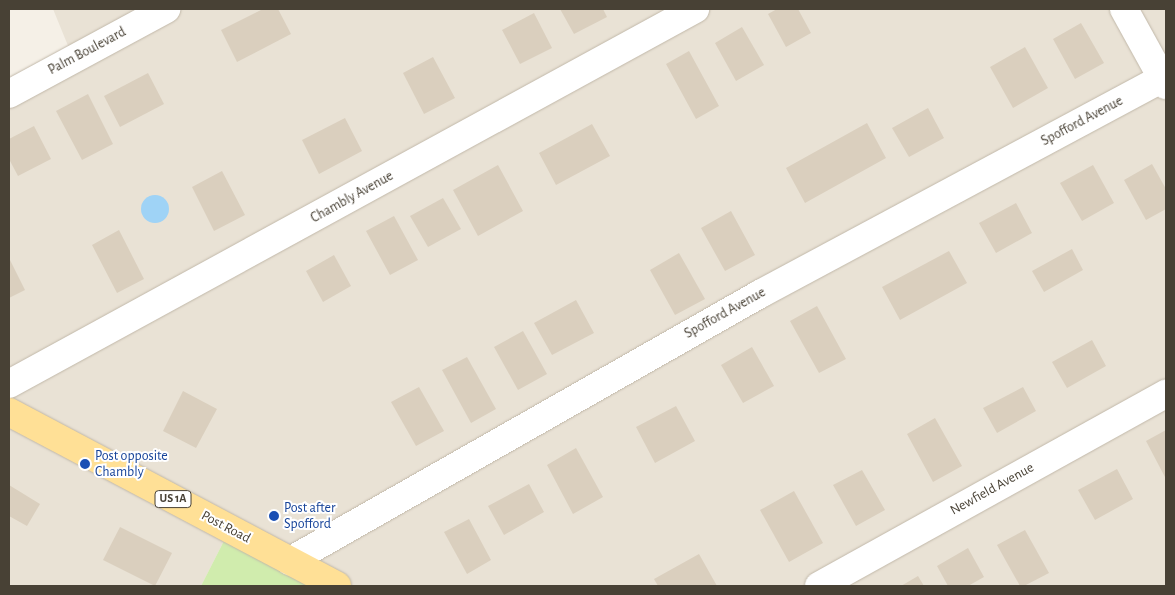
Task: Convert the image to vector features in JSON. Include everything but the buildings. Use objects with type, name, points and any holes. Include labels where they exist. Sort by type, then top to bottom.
[{"type":"main road","name":"Post Road","points":[[9,412],[337,586]]},
{"type":"street","name":"Palm Boulevard","points":[[9,94],[166,9]]},
{"type":"street","name":"Chambly Avenue","points":[[9,384],[695,9]]},
{"type":"street","points":[[1124,9],[1165,80]]},
{"type":"street","name":"Spofford Avenue","points":[[290,561],[760,294],[1165,80]]},
{"type":"street","name":"Newfield Avenue","points":[[819,586],[1166,394]]},
{"type":"shaded area","points":[[53,9],[1166,9],[1166,586],[337,586],[229,531],[201,586],[9,586],[9,95],[73,58]]},
{"type":"green space","points":[[229,531],[337,586],[201,586]]},
{"type":"water","points":[[155,195],[165,199],[169,209],[165,219],[155,223],[145,219],[141,209],[145,199]]},
{"type":"place","name":"Post opposite Chambly","points":[[85,464]]},
{"type":"place","name":"Post after Spofford","points":[[274,516]]}]
